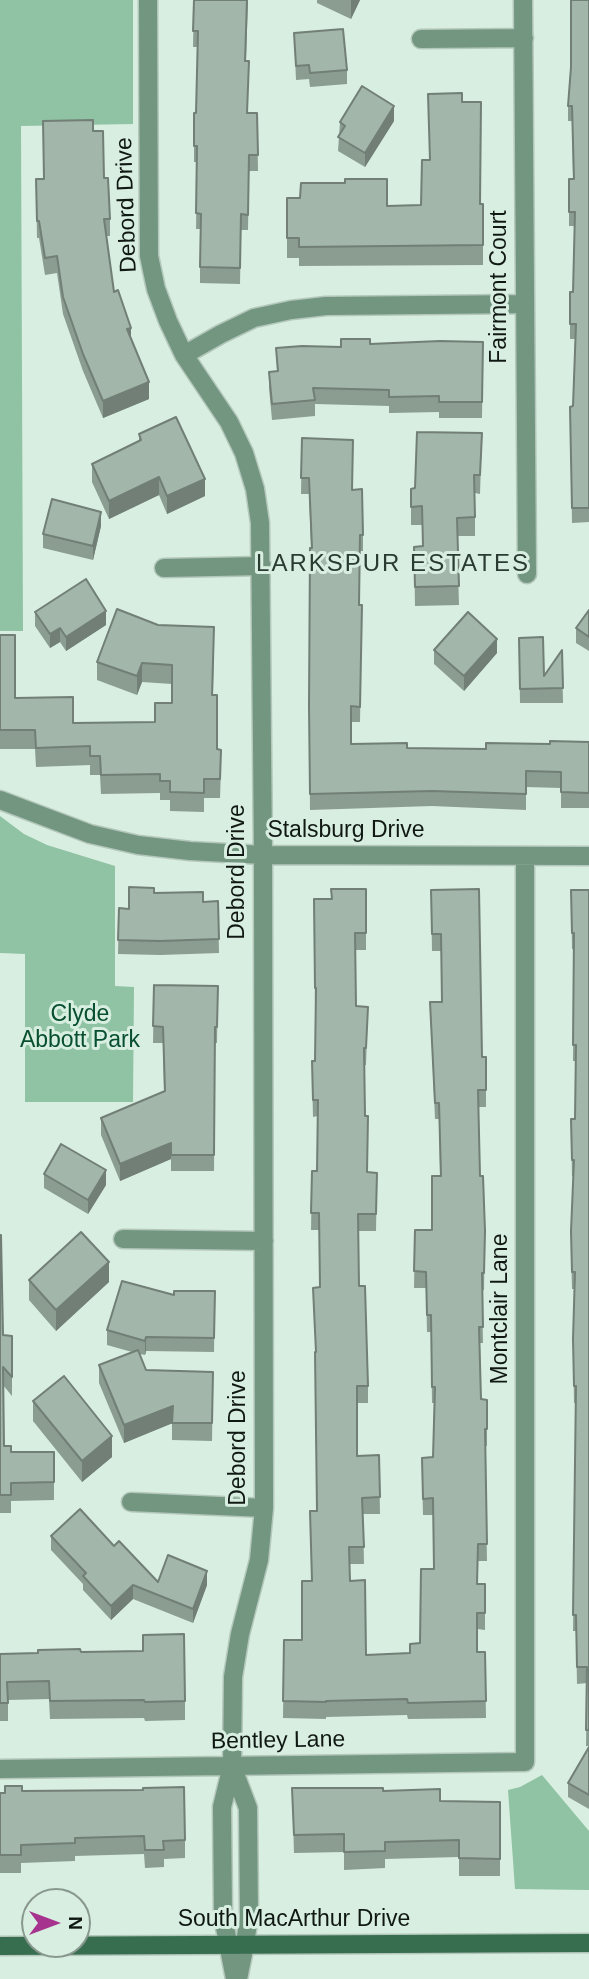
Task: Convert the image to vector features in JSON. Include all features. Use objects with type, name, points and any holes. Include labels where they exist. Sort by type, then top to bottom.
[{"type":"main road","name":"South MacArthur Drive","points":[[0,1946],[589,1942]]},
{"type":"street","name":"Debord Drive","points":[[148,0],[149,256],[156,289],[184,355],[229,422],[244,453],[255,489],[260,523],[264,1508],[259,1560],[240,1634],[233,1677],[232,1766],[222,1807],[223,1917],[236,1979]]},
{"type":"street","name":"Fairmont Court","points":[[523,0],[527,574]]},
{"type":"street","points":[[421,39],[524,38]]},
{"type":"street","points":[[184,355],[254,318],[291,310],[326,306],[525,304]]},
{"type":"street","points":[[164,568],[261,566]]},
{"type":"street","name":"Stalsburg Drive","points":[[0,800],[90,834],[138,845],[190,851],[263,855],[589,856]]},
{"type":"street","name":"Montclair Lane","points":[[525,857],[525,1762]]},
{"type":"street","points":[[123,1239],[264,1241]]},
{"type":"street","points":[[131,1502],[264,1508]]},
{"type":"street","name":"Bentley Lane","points":[[0,1769],[525,1762]]},
{"type":"street","name":"Debord Drive","points":[[232,1766],[248,1808],[249,1916],[236,1979]]},
{"type":"green space","points":[[0,0],[133,0],[133,124],[21,126],[23,631],[0,631]]},
{"type":"green space","name":"Clyde Abbott Park","points":[[0,816],[24,834],[47,845],[115,866],[115,986],[134,987],[133,1102],[25,1102],[25,954],[0,953]]},
{"type":"green space","points":[[542,1775],[589,1831],[589,1890],[515,1889],[508,1790]]},
{"type":"building","points":[[194,0],[247,0],[247,113],[257,113],[258,155],[249,155],[248,215],[241,214],[240,268],[200,267],[201,214],[196,213],[197,146],[194,146],[198,31],[193,31]]},
{"type":"building","points":[[571,0],[589,0],[589,508],[572,508],[570,407],[573,406],[576,324],[570,324],[575,212],[569,212],[569,179],[574,179],[572,106],[568,106]]},
{"type":"building","points":[[343,29],[347,70],[310,73],[309,65],[296,66],[294,33]]},
{"type":"building","points":[[362,86],[394,106],[365,153],[338,137],[345,126],[340,122]]},
{"type":"building","points":[[462,93],[462,102],[481,102],[480,204],[483,204],[483,245],[299,247],[299,238],[287,238],[287,198],[300,198],[301,183],[387,179],[387,206],[421,205],[422,160],[430,160],[428,94]]},
{"type":"building","points":[[93,120],[93,131],[103,131],[104,178],[108,178],[110,219],[104,219],[114,292],[118,290],[131,328],[127,329],[149,382],[103,401],[63,297],[57,256],[45,258],[37,221],[36,179],[44,179],[43,121]]},
{"type":"building","points":[[341,339],[370,339],[370,344],[483,342],[482,402],[439,402],[439,396],[389,397],[389,390],[313,388],[315,400],[272,404],[269,372],[278,371],[276,348],[341,347]]},
{"type":"building","points":[[176,417],[205,479],[167,496],[159,477],[109,501],[92,464],[141,440],[139,434]]},
{"type":"building","points":[[417,432],[482,433],[480,475],[474,475],[475,517],[457,518],[459,586],[415,587],[414,547],[423,546],[422,506],[411,507],[411,489],[415,488]]},
{"type":"building","points":[[302,438],[353,440],[352,490],[362,489],[360,707],[351,706],[351,744],[407,743],[407,748],[486,749],[486,743],[589,742],[589,793],[561,792],[561,772],[526,771],[526,794],[432,791],[310,794],[312,548],[309,478],[301,478]]},
{"type":"building","points":[[52,499],[101,512],[93,546],[43,534]]},
{"type":"building","points":[[86,579],[106,611],[66,637],[60,628],[50,634],[35,612]]},
{"type":"building","points":[[117,609],[158,625],[214,627],[212,695],[217,695],[220,779],[204,779],[204,793],[170,792],[170,781],[160,781],[160,774],[101,775],[100,756],[90,756],[90,746],[36,748],[35,730],[0,730],[0,635],[15,635],[15,698],[73,697],[73,723],[155,722],[155,703],[172,703],[172,665],[142,663],[137,676],[97,662]]},
{"type":"building","points":[[589,610],[589,637],[576,628]]},
{"type":"building","points":[[468,612],[497,639],[464,676],[434,650]]},
{"type":"building","points":[[543,637],[544,676],[562,650],[563,688],[520,689],[519,638]]},
{"type":"building","points":[[129,887],[154,888],[154,893],[203,892],[203,902],[218,901],[219,939],[118,940],[119,908],[129,909]]},
{"type":"building","points":[[331,889],[366,889],[366,933],[355,933],[356,1006],[368,1007],[364,1048],[365,1116],[368,1116],[367,1172],[377,1173],[376,1214],[358,1214],[359,1286],[365,1286],[368,1386],[357,1386],[357,1456],[379,1455],[380,1497],[362,1498],[364,1547],[349,1547],[350,1581],[365,1580],[366,1655],[410,1653],[410,1644],[420,1643],[421,1569],[434,1569],[433,1498],[423,1499],[422,1458],[433,1457],[435,1387],[432,1387],[431,1315],[427,1315],[426,1272],[414,1271],[415,1230],[432,1230],[432,1176],[441,1176],[439,1103],[435,1103],[430,1002],[442,1002],[441,934],[432,934],[431,890],[479,889],[482,1057],[486,1057],[486,1090],[478,1090],[480,1176],[483,1176],[485,1231],[482,1273],[483,1327],[479,1327],[481,1399],[487,1400],[487,1544],[478,1544],[477,1584],[485,1584],[485,1613],[477,1613],[477,1652],[485,1652],[486,1701],[283,1701],[284,1640],[302,1640],[302,1581],[312,1581],[310,1511],[317,1511],[313,1288],[320,1287],[319,1213],[311,1213],[312,1171],[317,1171],[318,1100],[313,1100],[312,1061],[315,1061],[316,988],[314,899],[332,899]]},
{"type":"building","points":[[571,890],[589,890],[589,1730],[586,1730],[587,1667],[577,1667],[576,1615],[573,1615],[576,1386],[573,1339],[575,1272],[572,1272],[571,1231],[574,1160],[571,1119],[575,1119],[576,1045],[573,1045],[574,933]]},
{"type":"building","points":[[154,985],[218,986],[214,1155],[171,1155],[171,1143],[120,1164],[101,1118],[165,1091],[163,1027],[153,1026]]},
{"type":"building","points":[[61,1144],[106,1170],[88,1200],[44,1174]]},
{"type":"building","points":[[81,1232],[109,1262],[56,1310],[29,1280]]},
{"type":"building","points":[[0,1235],[3,1335],[12,1336],[12,1377],[3,1367],[4,1446],[11,1446],[11,1452],[54,1452],[54,1482],[11,1483],[11,1495],[0,1495]]},
{"type":"building","points":[[122,1281],[174,1295],[174,1291],[215,1291],[214,1338],[146,1337],[145,1341],[107,1330]]},
{"type":"building","points":[[138,1350],[146,1370],[213,1372],[212,1423],[172,1423],[173,1406],[124,1425],[99,1365]]},
{"type":"building","points":[[64,1376],[112,1436],[82,1461],[33,1401]]},
{"type":"building","points":[[80,1509],[114,1546],[119,1541],[158,1582],[168,1555],[207,1571],[193,1609],[133,1585],[111,1606],[83,1576],[86,1573],[51,1536]]},
{"type":"building","points":[[184,1634],[185,1701],[50,1701],[49,1681],[7,1682],[8,1703],[0,1703],[0,1654],[80,1649],[81,1652],[143,1651],[143,1635]]},
{"type":"building","points":[[589,1747],[589,1795],[568,1783]]},
{"type":"building","points":[[5,1786],[22,1786],[22,1791],[184,1787],[185,1840],[163,1841],[164,1850],[145,1850],[144,1836],[75,1838],[75,1843],[21,1845],[21,1855],[0,1855],[0,1793],[5,1793]]},
{"type":"building","points":[[292,1788],[383,1788],[383,1791],[440,1789],[440,1801],[500,1802],[500,1859],[459,1858],[459,1840],[385,1842],[385,1851],[344,1852],[344,1834],[294,1835]]},
{"type":"district","name":"LARKSPUR ESTATES","points":[[393,564]]}]
